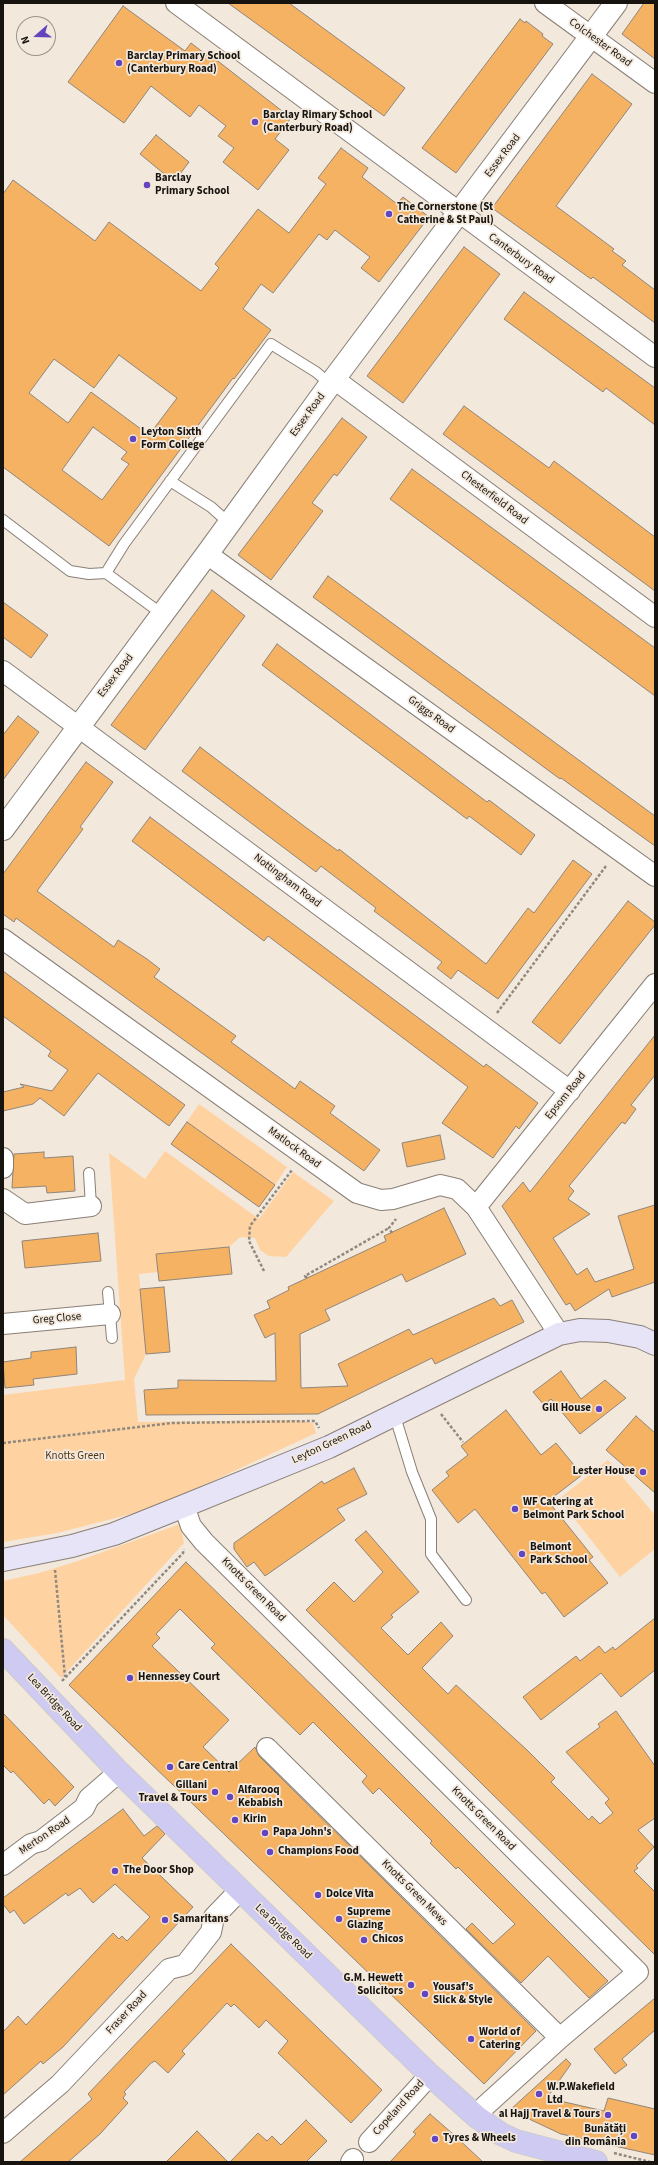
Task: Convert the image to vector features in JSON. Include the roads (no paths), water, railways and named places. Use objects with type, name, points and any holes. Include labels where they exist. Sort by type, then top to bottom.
[{"type":"main road","name":"Leyton Green Road","points":[[3,1560],[53,1550],[114,1534],[184,1506],[329,1446],[394,1413],[559,1334],[580,1330],[608,1331],[640,1337],[655,1344]]},
{"type":"main road","name":"Lea Bridge Road","points":[[3,1650],[119,1772],[430,2075],[477,2117],[501,2134],[516,2141],[596,2162]]},
{"type":"street","name":"Canterbury Road","points":[[176,3],[459,214],[655,357]]},
{"type":"street","name":"Colchester Road","points":[[545,3],[655,83]]},
{"type":"street","name":"Essex Road","points":[[3,829],[230,523],[332,381],[459,214],[616,3]]},
{"type":"street","name":"Chesterfield Road","points":[[332,381],[655,617]]},
{"type":"street","name":"Griggs Road","points":[[207,554],[655,876]]},
{"type":"street","name":"Nottingham Road","points":[[3,671],[570,1092]]},
{"type":"street","name":"Matlock Road","points":[[3,939],[356,1193],[381,1200],[393,1199],[440,1185],[457,1189],[476,1207],[559,1334]]},
{"type":"street","name":"Epsom Road","points":[[476,1207],[570,1092],[655,984]]},
{"type":"street","points":[[3,1158],[3,1168]]},
{"type":"street","points":[[3,1199],[25,1214],[91,1206]]},
{"type":"street","name":"Greg Close","points":[[3,1324],[110,1314]]},
{"type":"street","name":"Knotts Green Road","points":[[184,1506],[191,1526],[204,1542],[638,1972],[560,2038],[485,2106],[477,2117]]},
{"type":"street","name":"Knotts Green Mews","points":[[267,1748],[560,2038]]},
{"type":"street","name":"Merton Road","points":[[3,1865],[31,1844],[41,1841],[84,1808],[90,1798],[119,1772]]},
{"type":"street","name":"Fraser Road","points":[[3,2133],[60,2084],[169,1969],[185,1965],[211,1932],[214,1917],[240,1890]]},
{"type":"street","name":"Copeland Road","points":[[369,2142],[430,2075]]},
{"type":"lane","points":[[106,573],[124,544],[271,344],[332,381]]},
{"type":"lane","points":[[170,481],[211,507],[230,523]]},
{"type":"lane","points":[[3,520],[70,570],[89,574],[106,573],[162,614]]},
{"type":"lane","points":[[89,1173],[91,1206]]},
{"type":"lane","points":[[108,1292],[112,1338]]},
{"type":"lane","points":[[394,1413],[412,1472],[431,1519],[431,1554],[466,1600]]},
{"type":"place","name":"Barclay Primary School (Canterbury Road)","points":[[119,63]]},
{"type":"place","name":"Barclay Rimary School (Canterbury Road)","points":[[255,122]]},
{"type":"place","name":"Barclay Primary School","points":[[147,185]]},
{"type":"place","name":"The Cornerstone (St Catherine & St Paul)","points":[[389,214]]},
{"type":"place","name":"Leyton Sixth Form College","points":[[133,439]]},
{"type":"place","name":"Gill House","points":[[599,1409]]},
{"type":"place","name":"Lester House","points":[[643,1472]]},
{"type":"place","name":"WF Catering at Belmont Park School","points":[[515,1509]]},
{"type":"place","name":"Belmont Park School","points":[[522,1554]]},
{"type":"place","name":"Hennessey Court","points":[[130,1678]]},
{"type":"place","name":"Care Central","points":[[170,1767]]},
{"type":"place","name":"Gillani Travel & Tours","points":[[215,1792]]},
{"type":"place","name":"Alfarooq Kebabish","points":[[230,1797]]},
{"type":"place","name":"Kirin","points":[[235,1820]]},
{"type":"place","name":"Papa John's","points":[[265,1833]]},
{"type":"place","name":"Champions Food","points":[[270,1852]]},
{"type":"place","name":"The Door Shop","points":[[115,1871]]},
{"type":"place","name":"Dolce Vita","points":[[318,1895]]},
{"type":"place","name":"Supreme Glazing","points":[[339,1919]]},
{"type":"place","name":"Samaritans","points":[[165,1920]]},
{"type":"place","name":"Chicos","points":[[364,1940]]},
{"type":"place","name":"G.M. Hewett Solicitors","points":[[411,1985]]},
{"type":"place","name":"Yousaf's Slick & Style","points":[[425,1994]]},
{"type":"place","name":"World of Catering","points":[[471,2039]]},
{"type":"place","name":"W.P.Wakefield Ltd","points":[[539,2094]]},
{"type":"place","name":"al Hajj Travel & Tours","points":[[608,2115]]},
{"type":"place","name":"Bunătăți din România","points":[[634,2136]]},
{"type":"place","name":"Tyres & Wheels","points":[[435,2139]]},
{"type":"park label","name":"Knotts Green","points":[[75,1457]]}]
